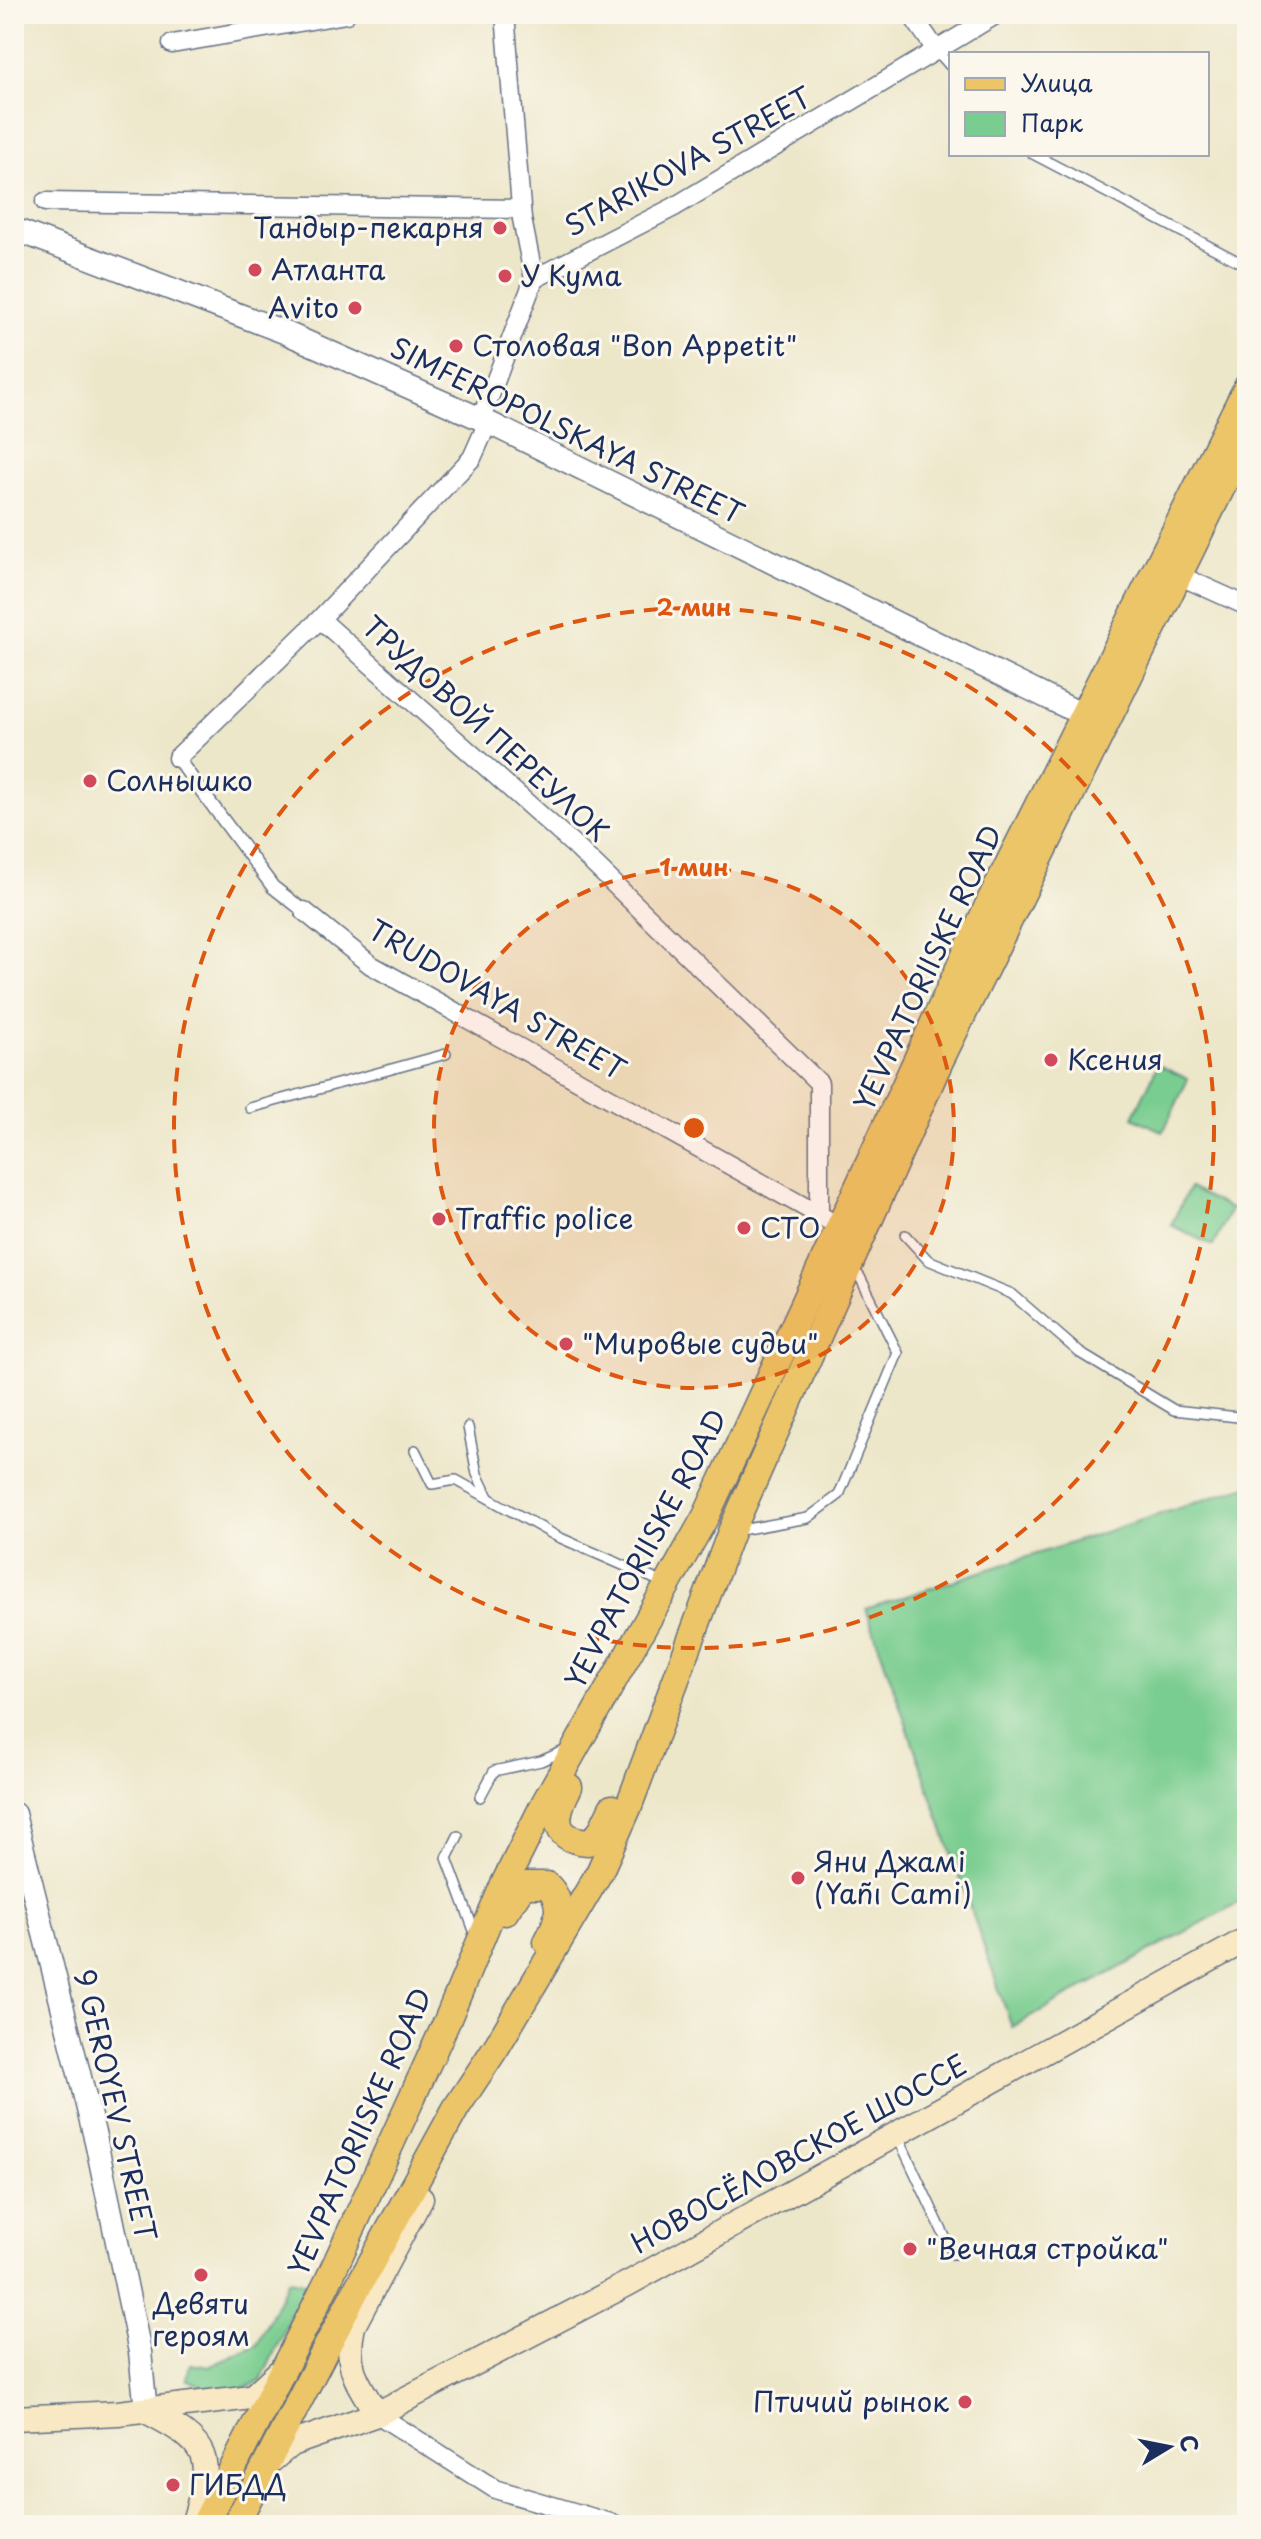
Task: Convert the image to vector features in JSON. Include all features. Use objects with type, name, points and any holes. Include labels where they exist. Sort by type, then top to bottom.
[{"type":"main road","name":"YEVPATORIISKE ROAD","points":[[204,2525],[327,2283],[453,2007],[478,1943],[545,1802],[706,1516],[831,1221],[1247,387]]},
{"type":"main road","name":"YEVPATORIISKE ROAD","points":[[235,2525],[456,2108],[497,2046],[599,1873],[731,1532],[939,1063],[1247,436]]},
{"type":"main road","points":[[577,1745],[579,1762],[557,1818],[565,1835],[575,1841],[588,1842],[599,1835],[646,1732],[663,1713]]},
{"type":"main road","points":[[453,2007],[473,1984],[510,1901],[523,1885],[547,1885],[556,1893],[559,1913],[547,1943],[510,2006],[497,2046]]},
{"type":"main road","name":"НОВОСЁЛОВСКОЕ ШОССЕ","points":[[263,2468],[291,2444],[377,2414],[616,2290],[1247,1939]]},
{"type":"main road","points":[[377,2414],[351,2368],[347,2350],[353,2326],[439,2161],[456,2108]]},
{"type":"main road","points":[[14,2418],[146,2411],[253,2396],[283,2368]]},
{"type":"main road","points":[[146,2411],[187,2435],[205,2462],[207,2480],[193,2525]]},
{"type":"street","points":[[172,44],[346,14]]},
{"type":"street","points":[[177,758],[320,619],[472,458],[534,279],[521,209],[505,14]]},
{"type":"street","points":[[911,14],[937,51]]},
{"type":"street","name":"STARIKOVA STREET","points":[[534,279],[674,207],[997,14]]},
{"type":"street","points":[[45,202],[521,209]]},
{"type":"street","name":"SIMFEROPOLSKAYA STREET","points":[[14,229],[284,332],[484,421],[1083,715]]},
{"type":"street","points":[[1178,575],[1247,606]]},
{"type":"street","name":"ТРУДОВОЙ ПЕРЕУЛОК","points":[[320,619],[574,845],[819,1083],[831,1221]]},
{"type":"street","name":"TRUDOVAYA STREET","points":[[177,758],[273,887],[371,965],[831,1221]]},
{"type":"street","name":"9 GEROYEV STREET","points":[[14,1814],[96,2141],[140,2352],[146,2411]]},
{"type":"street","points":[[377,2414],[495,2489],[617,2525]]},
{"type":"lane","points":[[937,51],[949,65]]},
{"type":"lane","points":[[1037,156],[1247,266]]},
{"type":"lane","points":[[250,1108],[446,1054]]},
{"type":"lane","points":[[905,1235],[928,1260],[1012,1294],[1080,1353],[1174,1410],[1247,1418]]},
{"type":"lane","points":[[731,1532],[808,1518],[839,1495],[898,1353],[860,1277],[848,1265]]},
{"type":"lane","points":[[468,1427],[477,1474],[488,1497]]},
{"type":"lane","points":[[415,1450],[432,1484],[456,1480],[556,1536],[666,1584]]},
{"type":"lane","points":[[480,1797],[494,1771],[541,1761],[577,1745]]},
{"type":"lane","points":[[458,1836],[447,1858],[478,1943]]},
{"type":"lane","points":[[897,2135],[953,2254]]},
{"type":"green space","points":[[1158,1065],[1188,1079],[1163,1132],[1133,1117]]},
{"type":"green space","points":[[1189,1188],[1231,1209],[1213,1246],[1171,1225]]},
{"type":"green space","points":[[1247,1486],[1247,1898],[1012,2027],[866,1609]]},
{"type":"green space","points":[[288,2280],[306,2283],[261,2381],[241,2389],[224,2391],[187,2379],[190,2364],[209,2367],[257,2345]]},
{"type":"place","name":"Тандыр-пекарня","points":[[500,228]]},
{"type":"place","name":"Атланта","points":[[255,270]]},
{"type":"place","name":"У Кума","points":[[505,276]]},
{"type":"place","name":"Avito","points":[[355,308]]},
{"type":"place","name":"Столовая \"Bon Appetit\"","points":[[456,346]]},
{"type":"place","name":"Солнышко","points":[[90,781]]},
{"type":"place","name":"Ксения","points":[[1051,1060]]},
{"type":"place","name":"Traffic police","points":[[439,1219]]},
{"type":"place","name":"СТО","points":[[744,1228]]},
{"type":"place","name":"\"Мировые судьи\"","points":[[566,1344]]},
{"type":"place","name":"Яни Джамі (Yañı Cami)","points":[[798,1878]]},
{"type":"place","name":"\"Вечная стройка\"","points":[[910,2249]]},
{"type":"place","name":"Девяти героям","points":[[201,2275]]},
{"type":"place","name":"Птичий рынок","points":[[965,2402]]},
{"type":"place","name":"ГИБДД","points":[[173,2485]]}]
